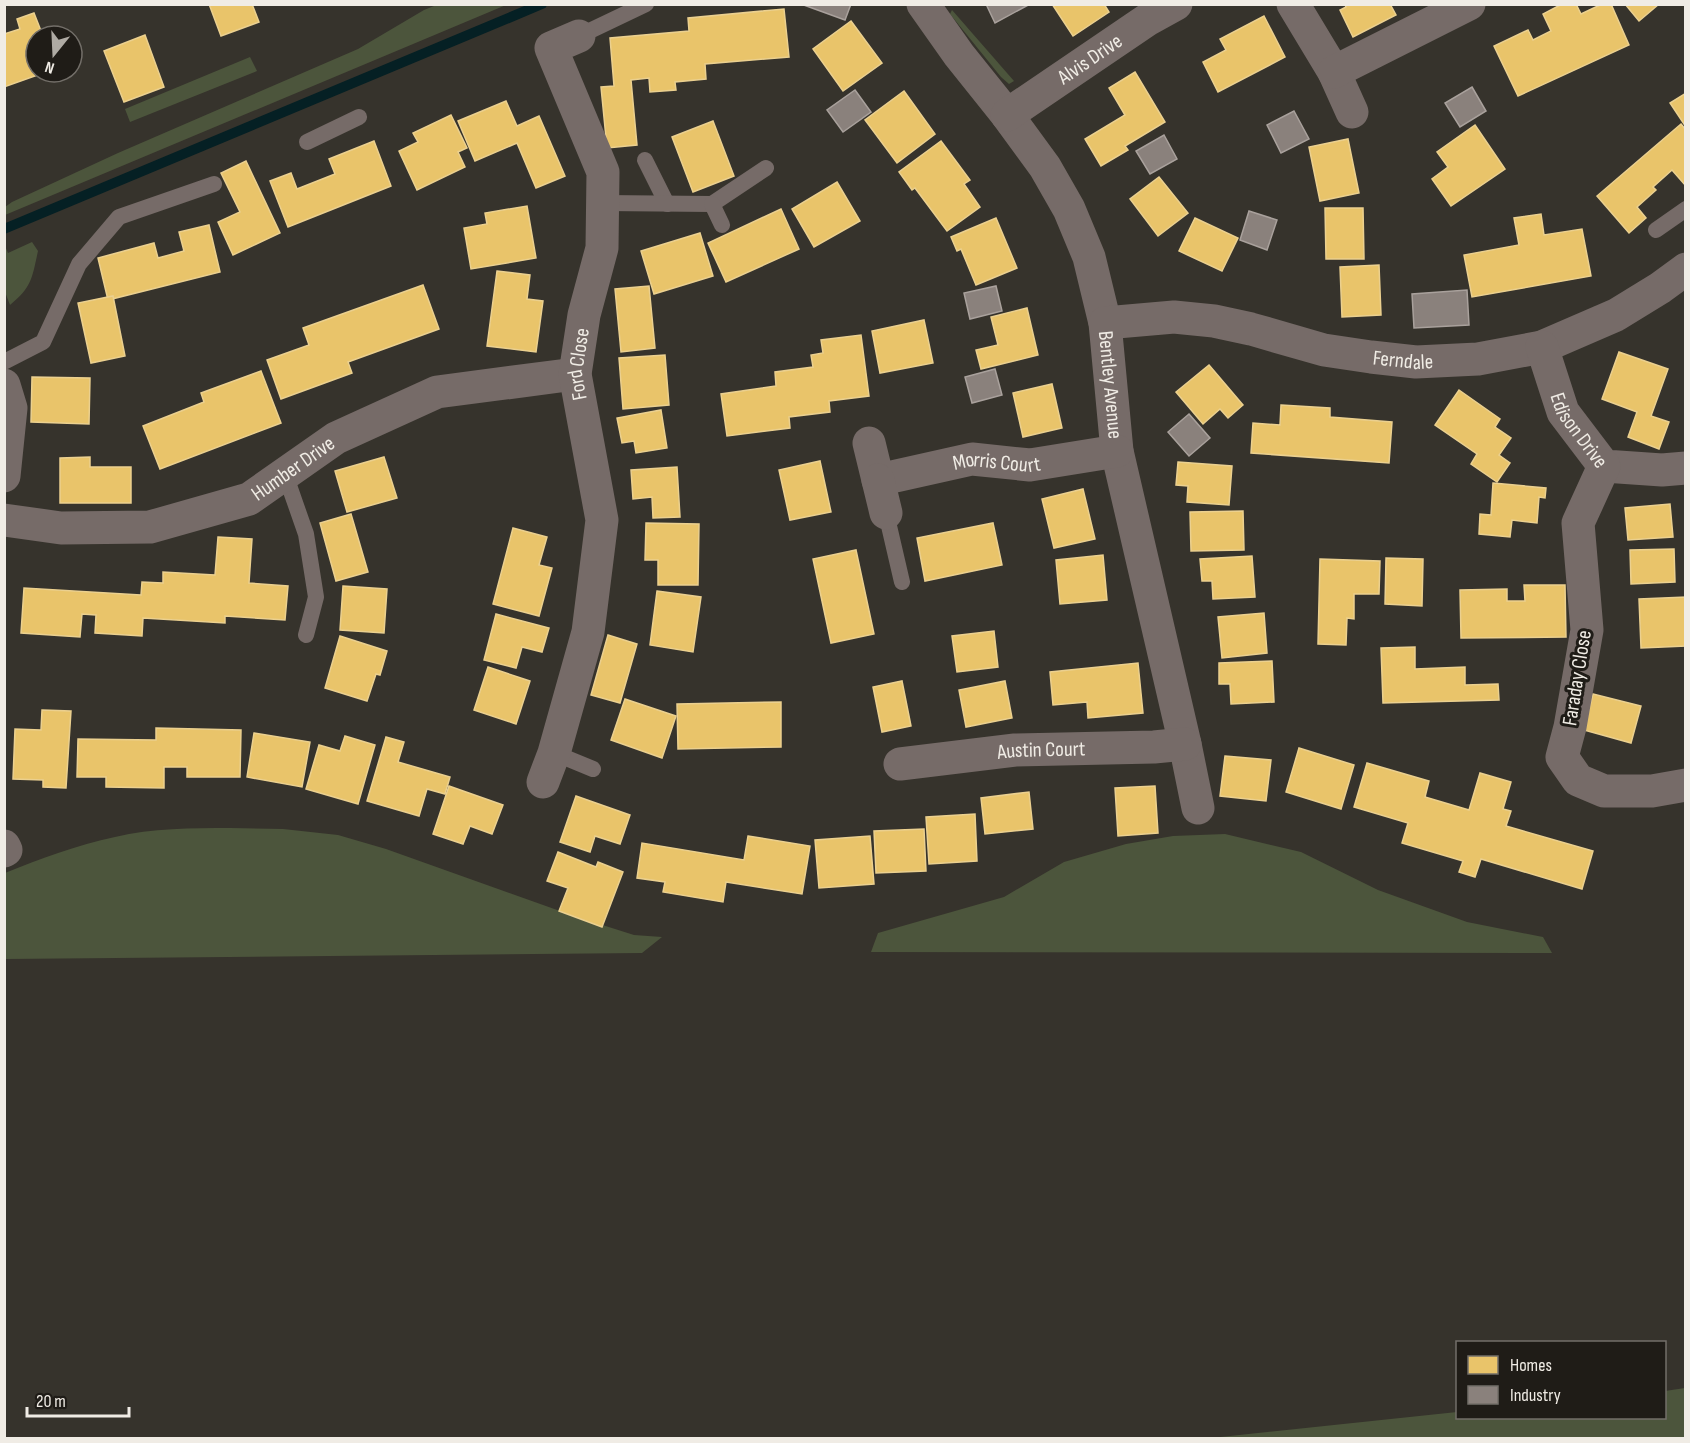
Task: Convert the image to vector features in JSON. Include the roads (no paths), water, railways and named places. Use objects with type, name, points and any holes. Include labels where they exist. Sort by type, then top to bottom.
[{"type":"street","name":"Bentley Avenue","points":[[923,4],[959,55],[1045,166],[1070,209],[1089,257],[1105,323],[1117,451],[1198,808]]},
{"type":"street","name":"Alvis Drive","points":[[1007,115],[1147,20],[1176,4]]},
{"type":"street","points":[[1293,4],[1334,72],[1352,112]]},
{"type":"street","points":[[1334,72],[1469,4]]},
{"type":"street","name":"Ford Close","points":[[549,767],[588,632],[602,520],[575,374],[584,315],[602,248],[603,172],[551,48],[579,36]]},
{"type":"street","name":"Ferndale","points":[[1105,323],[1174,317],[1214,321],[1324,350],[1371,357],[1416,362],[1479,359],[1542,347],[1616,315],[1686,269]]},
{"type":"street","name":"Edison Drive","points":[[1542,347],[1563,412],[1604,466],[1662,470],[1686,468]]},
{"type":"street","name":"Humber Drive","points":[[4,520],[61,528],[150,527],[249,499],[336,438],[437,392],[575,374]]},
{"type":"street","points":[[4,385],[11,408],[4,476]]},
{"type":"street","points":[[869,443],[886,513]]},
{"type":"street","name":"Morris Court","points":[[878,480],[972,459],[1030,465],[1117,451]]},
{"type":"street","name":"Faraday Close","points":[[1604,466],[1578,524],[1587,630],[1570,727],[1562,757],[1578,780],[1604,791],[1652,791],[1686,785]]},
{"type":"street","name":"Austin Court","points":[[900,764],[1015,750],[1154,747],[1185,744]]},
{"type":"street","points":[[4,846],[6,850],[4,851]]},
{"type":"lane","points":[[579,36],[646,4]]},
{"type":"lane","points":[[307,142],[359,117]]},
{"type":"lane","points":[[645,160],[666,204]]},
{"type":"lane","points":[[603,204],[712,204],[766,168]]},
{"type":"lane","points":[[4,362],[44,342],[79,264],[119,218],[214,184]]},
{"type":"lane","points":[[712,204],[722,225]]},
{"type":"lane","points":[[1656,230],[1686,209]]},
{"type":"lane","points":[[285,474],[306,534],[316,597],[306,635]]},
{"type":"lane","points":[[886,513],[902,582]]},
{"type":"lane","name":"Ford Close","points":[[549,767],[593,769]]},
{"type":"waterway","points":[[4,229],[542,4]]}]
